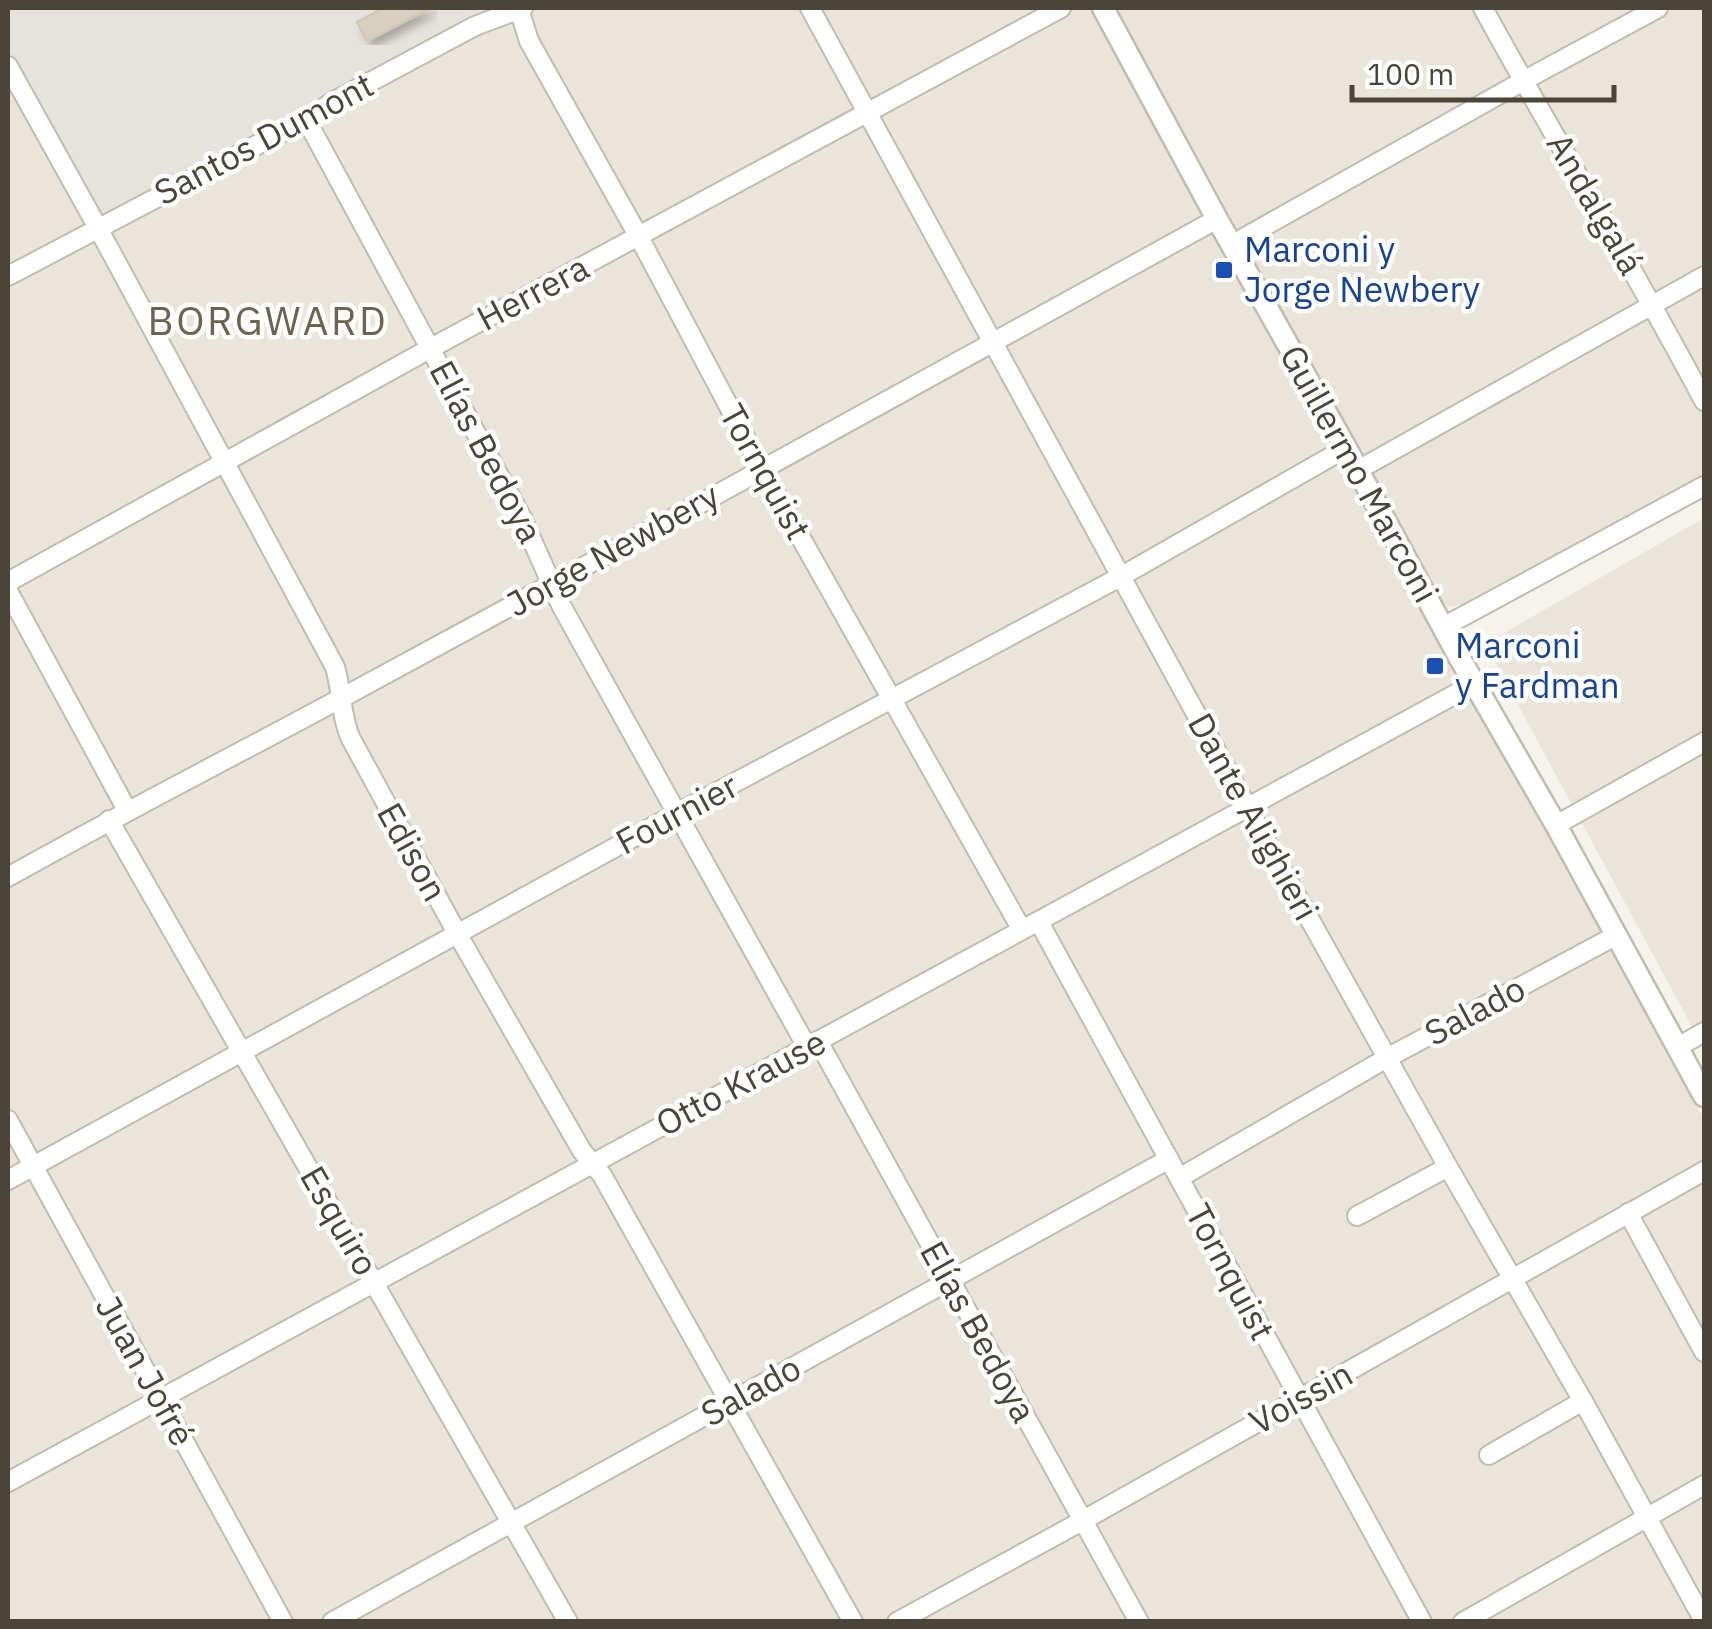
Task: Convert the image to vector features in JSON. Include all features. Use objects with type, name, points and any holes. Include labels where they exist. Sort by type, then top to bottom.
[{"type":"street","name":"Santos Dumont","points":[[8,276],[307,122],[329,104],[465,31],[521,8]]},
{"type":"street","name":"Tornquist","points":[[521,8],[529,40],[762,470],[1022,930]]},
{"type":"street","name":"Dante Alighieri","points":[[810,8],[1386,1058],[1583,1401],[1704,1622]]},
{"type":"street","name":"Herrera","points":[[8,582],[431,348],[1061,8]]},
{"type":"street","name":"Guillermo Marconi","points":[[1103,8],[1704,1096]]},
{"type":"street","name":"Andalgalá","points":[[1483,8],[1653,304],[1704,401]]},
{"type":"street","points":[[1232,245],[1658,8]]},
{"type":"street","name":"Edison","points":[[8,66],[335,667],[346,728],[458,935],[582,1150],[602,1175],[854,1622]]},
{"type":"street","name":"Elías Bedoya","points":[[307,122],[528,530],[562,608],[676,814],[950,1282],[1139,1622]]},
{"type":"street","name":"Jorge Newbery","points":[[8,878],[1217,219]]},
{"type":"street","points":[[1358,470],[1704,276]]},
{"type":"street","name":"Fournier","points":[[8,1180],[240,1050],[1120,576],[1346,448]]},
{"type":"street","points":[[1443,627],[1704,486]]},
{"type":"street","points":[[8,590],[128,810]]},
{"type":"street","name":"Otto Krause","points":[[8,1482],[1474,684]]},
{"type":"street","points":[[1556,825],[1704,742]]},
{"type":"street","name":"Esquiro","points":[[109,820],[568,1622]]},
{"type":"street","name":"Tornquist","points":[[1039,922],[1422,1622]]},
{"type":"street","name":"Salado","points":[[1179,1178],[1386,1058],[1616,935]]},
{"type":"street","points":[[1678,1046],[1704,1032]]},
{"type":"street","name":"Juan Jofré","points":[[8,1120],[283,1622]]},
{"type":"street","name":"Salado","points":[[332,1622],[1169,1160]]},
{"type":"street","points":[[1357,1216],[1448,1168]]},
{"type":"street","name":"Voissin","points":[[897,1622],[1704,1171]]},
{"type":"street","points":[[1628,1213],[1704,1352]]},
{"type":"street","points":[[1489,1455],[1583,1401]]},
{"type":"street","points":[[1463,1622],[1704,1486]]},
{"type":"shaded area","points":[[8,8],[1097,8],[1704,1119],[1704,1621],[8,1622]]},
{"type":"shaded area","points":[[8,8],[523,8],[98,228],[8,66]]},
{"type":"shaded area","points":[[1117,8],[1704,8],[1704,475],[1466,603],[1450,607],[1440,601]]},
{"type":"shaded area","points":[[1704,518],[1704,1049],[1485,644]]},
{"type":"building","points":[[384,8],[430,8],[367,41],[357,22]]},
{"type":"place","name":"Marconi y Jorge Newbery","points":[[1224,270]]},
{"type":"place","name":"Marconi y Fardman","points":[[1435,666]]},
{"type":"district","name":"BORGWARD","points":[[268,321]]}]
